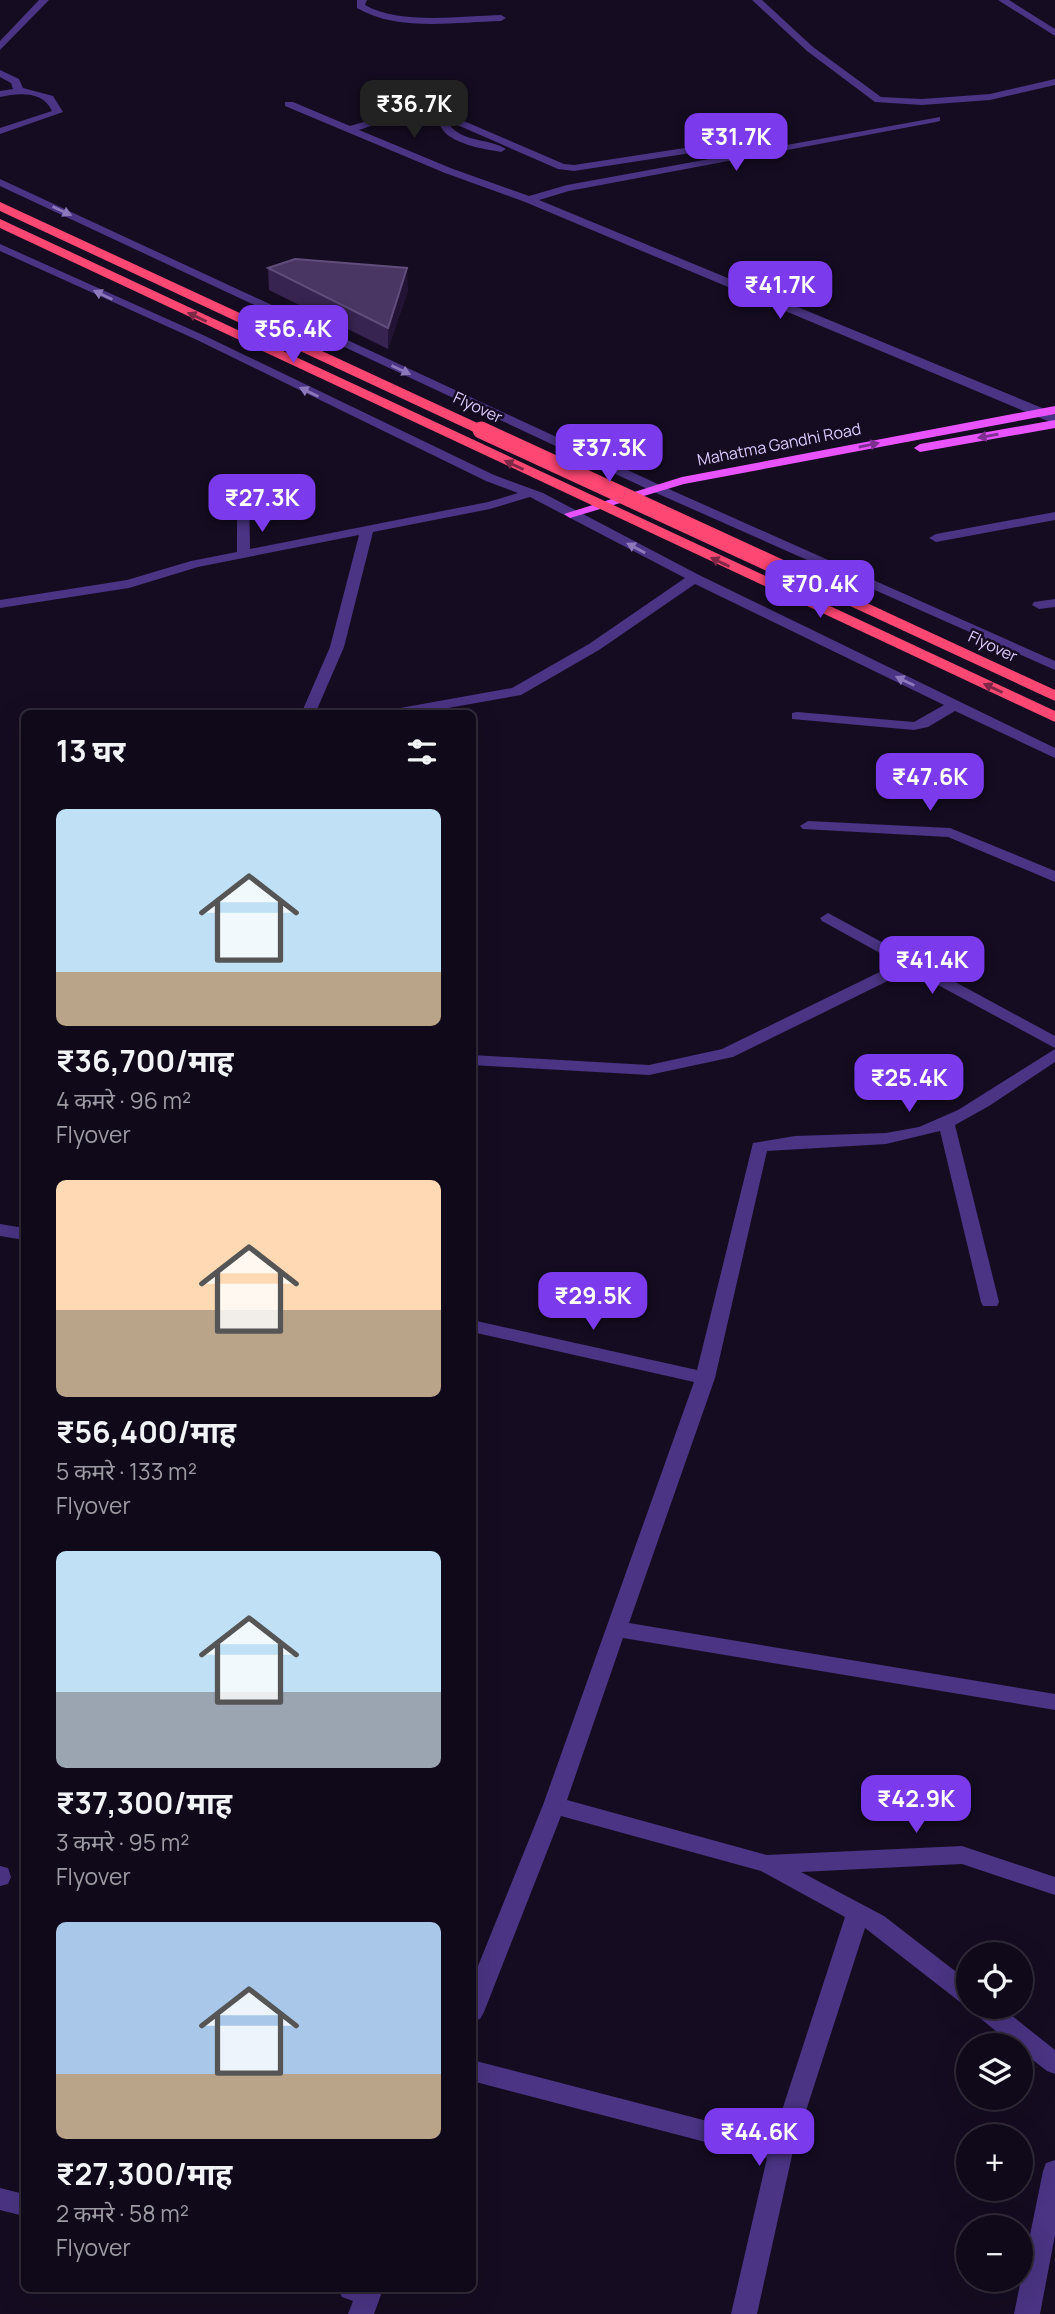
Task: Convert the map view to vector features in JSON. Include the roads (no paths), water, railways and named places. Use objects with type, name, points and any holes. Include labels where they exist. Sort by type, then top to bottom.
[{"type":"highway","name":"Flyover","points":[[0,206],[1055,696]]},
{"type":"highway","points":[[0,223],[1055,717]]},
{"type":"main road","name":"Mahatma Gandhi Road","points":[[658,489],[723,472],[1049,412]]},
{"type":"main road","name":"Mahatma Gandhi Road","points":[[658,489],[694,490],[1055,422]]},
{"type":"main road","points":[[570,514],[658,489]]},
{"type":"street","points":[[0,47],[44,0]]},
{"type":"street","points":[[362,0],[360,6],[366,12],[387,17],[501,18]]},
{"type":"street","points":[[757,0],[810,49],[879,100],[922,102],[990,97],[1055,82]]},
{"type":"street","points":[[1003,0],[1055,33]]},
{"type":"street","points":[[0,73],[16,81],[18,89]]},
{"type":"street","points":[[0,94],[18,89],[44,95],[56,104],[58,112],[0,131]]},
{"type":"street","points":[[289,104],[1049,412],[1055,422]]},
{"type":"street","points":[[348,130],[418,109],[439,114],[562,167],[574,168],[717,146]]},
{"type":"street","points":[[529,200],[567,188],[936,119]]},
{"type":"street","points":[[0,182],[658,489],[1055,666]]},
{"type":"street","points":[[0,247],[199,337],[490,478],[531,493],[694,578],[1055,754]]},
{"type":"street","points":[[243,484],[244,556]]},
{"type":"street","points":[[0,604],[129,584],[196,564],[490,505],[531,493]]},
{"type":"street","points":[[936,538],[1055,516]]},
{"type":"street","points":[[309,710],[325,684],[344,629],[367,529]]},
{"type":"street","points":[[412,710],[516,692],[594,647],[694,578]]},
{"type":"street","points":[[1039,605],[1055,603]]},
{"type":"street","points":[[797,716],[914,726],[923,724],[954,705]]},
{"type":"street","points":[[808,826],[950,832],[1055,877]]},
{"type":"street","points":[[828,918],[1055,1043]]},
{"type":"street","points":[[476,1060],[649,1070],[727,1053],[911,963]]},
{"type":"street","points":[[476,2002],[554,1805],[705,1378],[759,1147],[787,1141],[904,1136],[957,1118],[1055,1054]]},
{"type":"street","points":[[946,1122],[990,1301]]},
{"type":"street","points":[[0,1230],[21,1234]]},
{"type":"street","points":[[476,1327],[705,1378]]},
{"type":"street","points":[[616,1629],[1055,1702]]},
{"type":"street","points":[[554,1805],[767,1864],[876,1923],[956,1986]]},
{"type":"street","points":[[767,1864],[962,1855],[1055,1886]]},
{"type":"street","points":[[744,2314],[781,2151],[858,1913]]},
{"type":"street","points":[[998,2019],[1055,2064]]},
{"type":"street","points":[[476,2071],[781,2151]]},
{"type":"street","points":[[1027,2314],[1055,2171]]},
{"type":"street","points":[[0,2199],[21,2204]]}]
